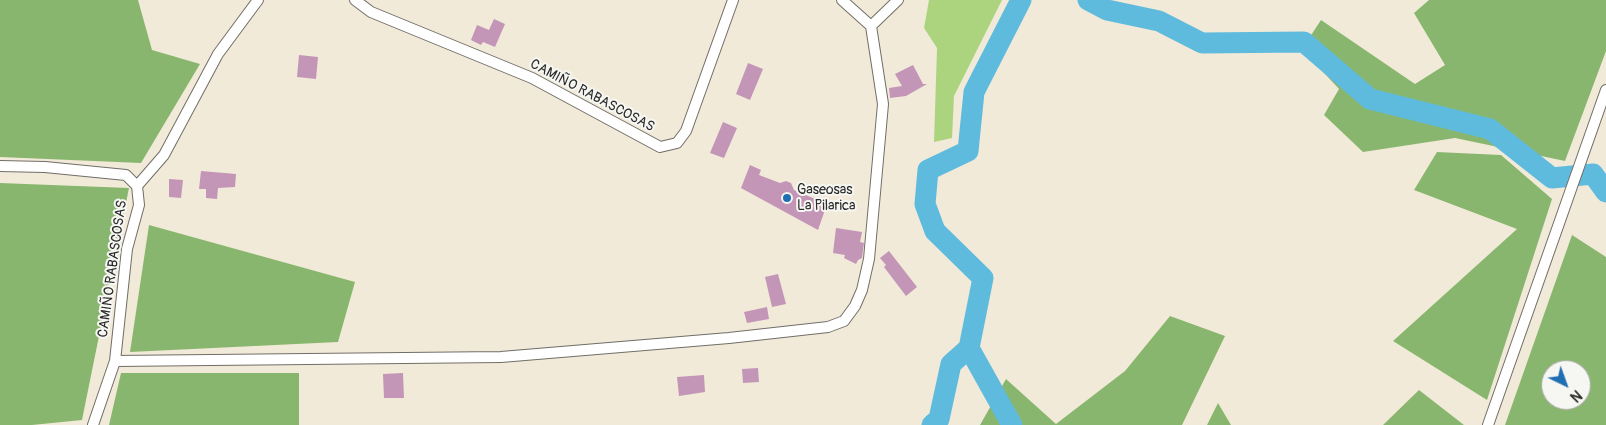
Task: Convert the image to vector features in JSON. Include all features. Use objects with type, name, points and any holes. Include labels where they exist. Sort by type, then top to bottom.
[{"type":"street","name":"CAMIÑO RABASCOSAS","points":[[93,425],[115,361],[127,249],[138,205],[136,186],[164,155],[218,54],[258,0]]},
{"type":"street","name":"CAMIÑO RABASCOSAS","points":[[355,0],[371,12],[532,78],[660,147],[677,143],[686,132],[732,0]]},
{"type":"street","points":[[115,361],[501,357],[739,337],[828,327],[844,321],[855,306],[862,290],[870,258],[883,104],[872,26],[842,0]]},
{"type":"street","points":[[872,26],[898,0]]},
{"type":"street","points":[[1488,425],[1606,90]]},
{"type":"street","points":[[0,166],[45,167],[126,175],[136,186]]},
{"type":"green space","points":[[0,0],[138,0],[152,50],[200,64],[141,163],[0,157]]},
{"type":"green space","points":[[929,0],[1002,0],[954,96],[952,138],[934,142],[937,48],[924,28]]},
{"type":"green space","points":[[1429,0],[1606,0],[1606,51],[1565,161],[1455,138],[1363,152],[1324,115],[1339,89],[1302,49],[1321,20],[1415,84],[1445,65],[1414,13]]},
{"type":"green space","points":[[1437,152],[1501,155],[1552,199],[1487,400],[1393,341],[1517,229],[1414,190]]},
{"type":"green space","points":[[0,183],[129,188],[82,420],[32,425],[0,425]]},
{"type":"green space","points":[[149,225],[355,282],[338,342],[130,352]]},
{"type":"green space","points":[[1572,235],[1606,257],[1606,425],[1505,425]]},
{"type":"green space","points":[[1170,316],[1225,336],[1182,425],[980,425],[1006,379],[1056,424],[1125,371]]},
{"type":"green space","points":[[121,373],[299,373],[299,425],[109,425]]},
{"type":"green space","points":[[1419,390],[1464,425],[1383,425]]},
{"type":"green space","points":[[1218,403],[1231,425],[1207,425]]},
{"type":"building","points":[[494,19],[505,24],[495,47],[483,42],[481,45],[471,40],[477,25],[489,30]]},
{"type":"building","points":[[299,55],[318,57],[316,79],[297,77]]},
{"type":"building","points":[[748,63],[763,69],[750,100],[736,94]]},
{"type":"building","points":[[913,65],[923,84],[927,84],[906,96],[890,98],[889,88],[902,86],[895,74]]},
{"type":"building","points":[[723,122],[737,128],[724,158],[710,153]]},
{"type":"building","name":"Gaseosas La Pilarica","points":[[750,165],[761,170],[759,175],[780,183],[786,181],[791,183],[794,190],[827,204],[818,230],[741,188]]},
{"type":"building","points":[[201,171],[236,174],[235,187],[218,188],[217,199],[206,198],[206,189],[199,189]]},
{"type":"building","points":[[169,179],[183,180],[181,198],[169,197]]},
{"type":"building","points":[[836,228],[862,232],[860,242],[864,243],[862,258],[856,264],[844,258],[845,255],[833,253]]},
{"type":"building","points":[[889,251],[917,287],[906,296],[884,267],[886,265],[880,258]]},
{"type":"building","points":[[778,274],[786,304],[772,307],[765,277]]},
{"type":"building","points":[[767,307],[769,319],[747,323],[744,312]]},
{"type":"building","points":[[758,368],[759,382],[743,383],[742,369]]},
{"type":"building","points":[[403,373],[404,398],[384,398],[383,374]]},
{"type":"building","points":[[704,375],[705,392],[679,396],[677,377]]},
{"type":"waterway","points":[[1012,425],[969,348],[983,278],[935,231],[925,204],[928,170],[968,151],[974,92],[1021,0]]},
{"type":"waterway","points":[[1088,0],[1107,10],[1159,21],[1202,43],[1304,42],[1370,99],[1490,129],[1552,178],[1593,174],[1606,192]]},
{"type":"waterway","points":[[932,425],[939,419],[951,364],[969,348]]},
{"type":"place","name":"Gaseosas La Pilarica","points":[[787,198]]}]
